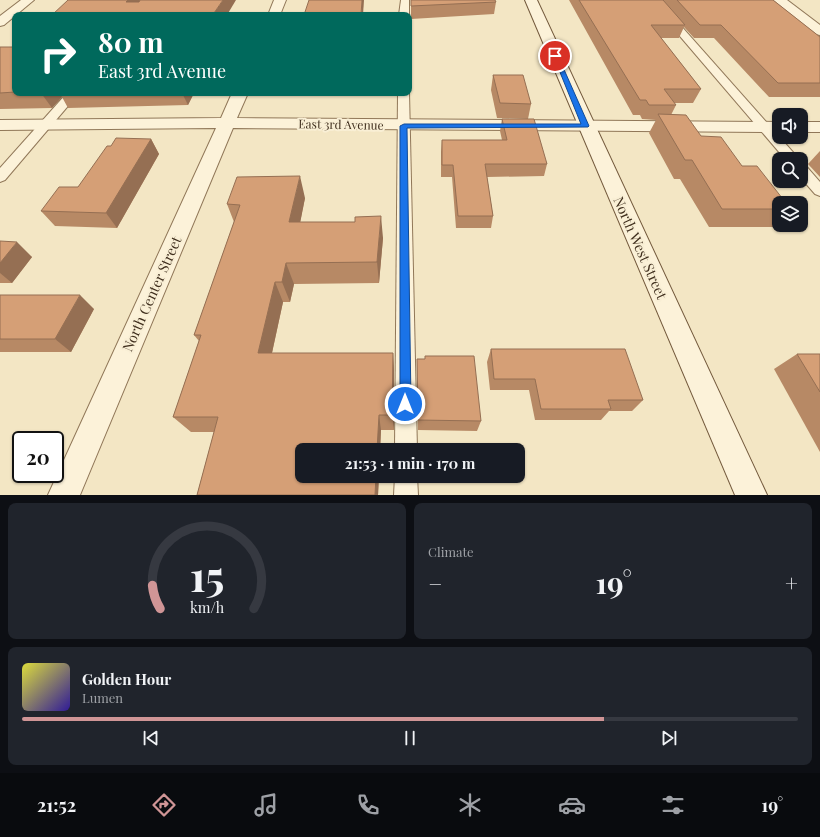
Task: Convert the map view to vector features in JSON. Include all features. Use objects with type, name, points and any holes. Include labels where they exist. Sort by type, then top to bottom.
[{"type":"street","points":[[13,12],[28,0]]},
{"type":"street","points":[[275,12],[280,0]]},
{"type":"street","name":"North West Street","points":[[531,0],[751,495]]},
{"type":"street","points":[[779,0],[820,31]]},
{"type":"street","points":[[0,22],[12,13]]},
{"type":"street","name":"North Center Street","points":[[64,495],[239,96]]},
{"type":"street","name":"East 3rd Avenue","points":[[0,125],[227,123],[404,126],[772,127]]},
{"type":"street","points":[[808,127],[820,127]]},
{"type":"lane","points":[[404,12],[405,0]]},
{"type":"lane","points":[[653,0],[772,127]]},
{"type":"lane","points":[[0,177],[70,96]]},
{"type":"lane","points":[[404,96],[406,443]]},
{"type":"lane","points":[[808,177],[820,191]]},
{"type":"lane","points":[[406,483],[406,495]]},
{"type":"building","points":[[68,0],[128,0],[126,2],[139,2],[140,0],[223,0],[215,12],[55,12]]},
{"type":"building","points":[[309,0],[362,0],[361,12],[305,12]]},
{"type":"building","points":[[411,0],[495,0],[496,2],[411,6]]},
{"type":"building","points":[[579,0],[663,0],[685,25],[651,25],[701,89],[664,89],[676,105],[649,105],[646,100],[640,100]]},
{"type":"building","points":[[677,0],[773,0],[820,37],[820,83],[778,83],[721,25],[700,25]]},
{"type":"building","points":[[0,47],[12,47],[12,92],[0,93]]},
{"type":"building","points":[[493,75],[523,75],[531,104],[500,103]]},
{"type":"building","points":[[658,114],[686,115],[701,136],[721,137],[742,166],[757,166],[772,185],[772,188],[774,188],[781,196],[772,196],[772,209],[722,209],[692,160],[685,160]]},
{"type":"building","points":[[502,119],[534,119],[547,164],[485,164],[493,216],[458,216],[453,165],[442,165],[442,140],[507,140]]},
{"type":"building","points":[[116,138],[151,139],[106,213],[41,211],[59,187],[78,187],[107,146],[111,146]]},
{"type":"building","points":[[300,176],[289,222],[355,222],[355,217],[381,216],[377,262],[286,263],[282,282],[275,282],[258,353],[393,353],[392,415],[379,415],[377,443],[295,443],[295,483],[376,483],[375,495],[197,495],[218,417],[173,417],[201,335],[194,335],[240,205],[227,204],[237,177]]},
{"type":"building","points":[[0,241],[17,242],[0,263]]},
{"type":"building","points":[[0,295],[80,295],[55,339],[0,339]]},
{"type":"building","points":[[491,349],[625,349],[643,400],[608,400],[611,409],[541,409],[535,379],[494,379]]},
{"type":"building","points":[[797,354],[820,354],[820,392]]},
{"type":"building","points":[[425,356],[474,356],[481,421],[418,420],[417,359],[425,359]]},
{"type":"route","points":[[405,404],[404,126],[586,126],[555,56]]}]
